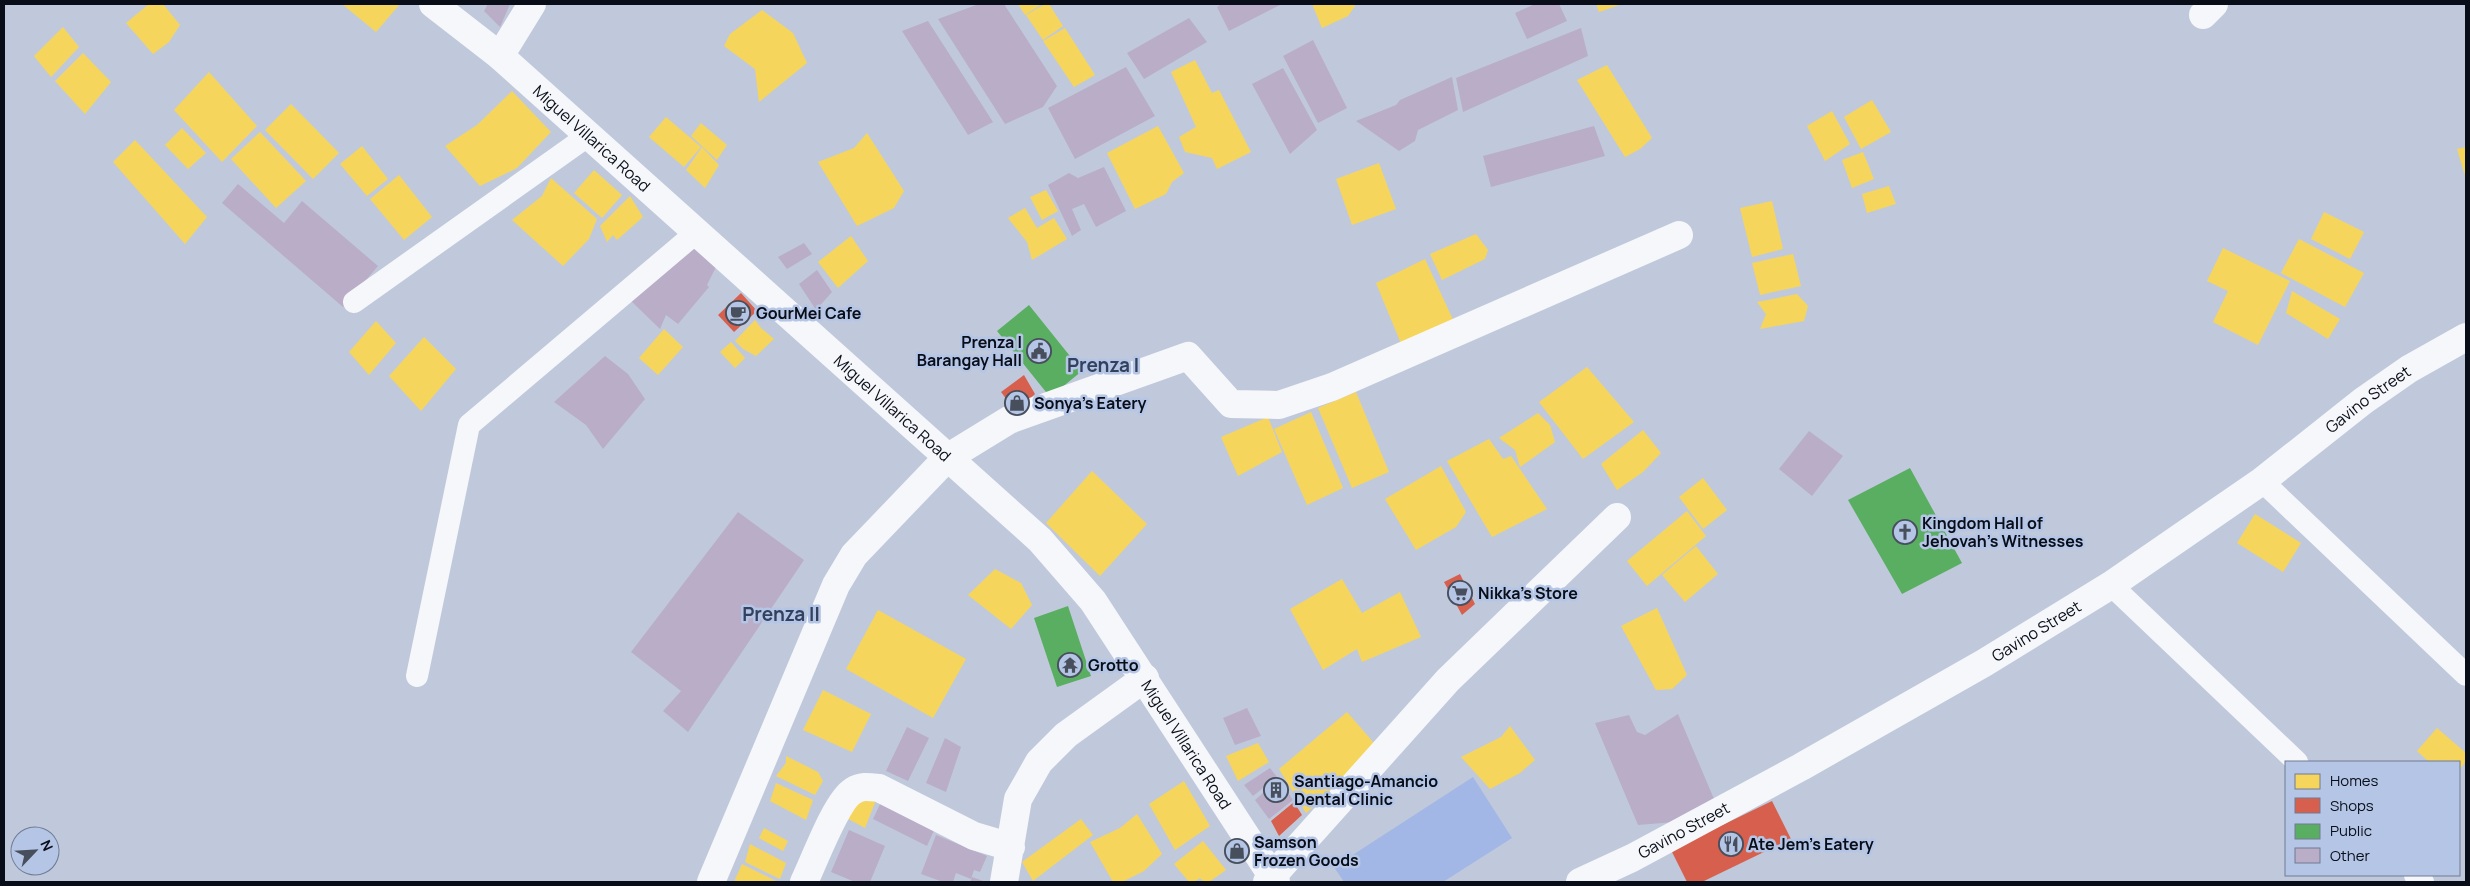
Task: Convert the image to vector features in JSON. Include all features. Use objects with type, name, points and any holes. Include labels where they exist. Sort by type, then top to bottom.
[{"type":"street","name":"Miguel Villarica Road","points":[[433,4],[500,56],[1040,540],[1093,600],[1145,678],[1272,881]]},
{"type":"street","points":[[500,56],[532,4]]},
{"type":"street","points":[[711,882],[836,585],[854,554],[948,458],[1009,420],[1188,356],[1231,404],[1279,405],[1332,387],[1678,234]]},
{"type":"street","name":"Gavino Street","points":[[1580,882],[1632,858],[1801,766],[1984,663],[2111,585],[2262,481],[2363,401],[2409,369],[2466,337]]},
{"type":"street","points":[[1272,881],[1448,680],[1617,517]]},
{"type":"street","points":[[1004,882],[1018,799],[1039,762],[1066,735],[1145,678]]},
{"type":"street","points":[[804,882],[840,805],[852,791],[864,786],[879,788],[974,836],[1011,847]]},
{"type":"lane","points":[[354,302],[589,135]]},
{"type":"lane","points":[[417,676],[469,425],[697,232]]},
{"type":"lane","points":[[2262,481],[2466,675]]},
{"type":"lane","points":[[2111,585],[2296,761]]},
{"type":"shaded area","points":[[1473,777],[1512,838],[1443,882],[1344,882],[1334,867]]},
{"type":"building: Homes","points":[[149,4],[163,4],[180,25],[169,42],[153,54],[126,23]]},
{"type":"building: Homes","points":[[342,4],[400,4],[376,32]]},
{"type":"building: Homes","points":[[1018,4],[1042,4],[1025,15]]},
{"type":"building: Homes","points":[[1045,4],[1049,4],[1063,26],[1043,40],[1026,15]]},
{"type":"building: Homes","points":[[1312,4],[1354,4],[1355,6],[1348,16],[1322,28]]},
{"type":"building: Homes","points":[[1596,4],[1622,4],[1599,12]]},
{"type":"building: Homes","points":[[762,10],[793,33],[807,63],[759,102],[755,69],[724,46],[730,34]]},
{"type":"building: Homes","points":[[63,27],[79,47],[51,77],[34,56]]},
{"type":"building: Homes","points":[[1065,28],[1095,75],[1074,87],[1043,41]]},
{"type":"building: Homes","points":[[83,53],[111,82],[85,114],[55,81]]},
{"type":"building: Homes","points":[[1195,60],[1212,93],[1219,90],[1251,152],[1217,169],[1212,158],[1185,152],[1179,137],[1196,127],[1171,72]]},
{"type":"building: Homes","points":[[1607,65],[1652,138],[1640,149],[1625,157],[1577,80]]},
{"type":"building: Homes","points":[[209,72],[257,126],[222,162],[174,110]]},
{"type":"building: Homes","points":[[512,91],[551,132],[517,168],[480,186],[445,146],[477,125]]},
{"type":"building: Homes","points":[[1872,100],[1891,132],[1861,149],[1844,117]]},
{"type":"building: Homes","points":[[291,104],[339,153],[313,179],[265,130]]},
{"type":"building: Homes","points":[[1832,111],[1850,144],[1825,161],[1807,126]]},
{"type":"building: Homes","points":[[666,117],[701,147],[684,167],[649,137]]},
{"type":"building: Homes","points":[[701,123],[727,145],[717,160],[691,136]]},
{"type":"building: Homes","points":[[1158,126],[1184,173],[1172,182],[1166,194],[1135,209],[1107,153]]},
{"type":"building: Homes","points":[[182,128],[206,153],[188,169],[165,145]]},
{"type":"building: Homes","points":[[260,132],[306,181],[276,208],[231,159]]},
{"type":"building: Homes","points":[[867,133],[904,191],[894,208],[857,226],[818,162],[854,148]]},
{"type":"building: Homes","points":[[135,140],[207,217],[185,244],[113,162]]},
{"type":"building: Homes","points":[[362,146],[388,179],[367,196],[340,164]]},
{"type":"building: Homes","points":[[702,147],[719,165],[705,188],[686,170]]},
{"type":"building: Homes","points":[[2466,147],[2466,179],[2457,149]]},
{"type":"building: Homes","points":[[1863,152],[1874,179],[1852,188],[1842,160]]},
{"type":"building: Homes","points":[[1379,163],[1396,209],[1352,225],[1336,179]]},
{"type":"building: Homes","points":[[594,170],[622,195],[602,218],[574,193]]},
{"type":"building: Homes","points":[[399,175],[432,217],[404,240],[370,199]]},
{"type":"building: Homes","points":[[551,178],[597,219],[589,239],[563,266],[512,220],[542,196]]},
{"type":"building: Homes","points":[[1889,186],[1896,204],[1867,213],[1862,194]]},
{"type":"building: Homes","points":[[1046,190],[1058,211],[1042,220],[1030,197]]},
{"type":"building: Homes","points":[[630,196],[643,217],[617,240],[613,235],[607,242],[600,226]]},
{"type":"building: Homes","points":[[1772,201],[1783,249],[1752,257],[1740,208]]},
{"type":"building: Homes","points":[[1025,208],[1037,228],[1054,218],[1067,239],[1032,260],[1027,242],[1008,218]]},
{"type":"building: Homes","points":[[2324,212],[2364,232],[2350,259],[2311,239]]},
{"type":"building: Homes","points":[[1476,234],[1488,250],[1485,259],[1442,280],[1430,254]]},
{"type":"building: Homes","points":[[851,236],[868,261],[838,288],[818,262]]},
{"type":"building: Homes","points":[[2299,239],[2364,273],[2345,307],[2281,273]]},
{"type":"building: Homes","points":[[2223,248],[2290,281],[2258,345],[2213,322],[2228,291],[2207,281]]},
{"type":"building: Homes","points":[[1793,254],[1801,286],[1760,295],[1752,263]]},
{"type":"building: Homes","points":[[1425,259],[1455,324],[1402,346],[1376,283]]},
{"type":"building: Homes","points":[[2292,291],[2340,319],[2328,339],[2286,313]]},
{"type":"building: Homes","points":[[1797,294],[1808,306],[1804,321],[1760,329],[1766,314],[1757,302]]},
{"type":"building: Homes","points":[[755,320],[774,339],[756,356],[743,349],[735,341]]},
{"type":"building: Homes","points":[[376,321],[396,343],[369,375],[349,352]]},
{"type":"building: Homes","points":[[664,329],[683,347],[658,375],[639,358]]},
{"type":"building: Homes","points":[[424,337],[456,369],[421,411],[389,376]]},
{"type":"building: Homes","points":[[731,342],[745,358],[735,368],[720,352]]},
{"type":"building: Homes","points":[[1587,367],[1634,422],[1583,459],[1539,402]]},
{"type":"building: Homes","points":[[1356,392],[1389,472],[1352,488],[1318,408]]},
{"type":"building: Homes","points":[[1311,412],[1343,488],[1307,505],[1274,429]]},
{"type":"building: Homes","points":[[1538,413],[1550,425],[1555,442],[1520,467],[1515,450],[1499,438]]},
{"type":"building: Homes","points":[[1268,417],[1282,452],[1238,476],[1221,437]]},
{"type":"building: Homes","points":[[1643,430],[1661,453],[1643,472],[1617,490],[1601,464]]},
{"type":"building: Homes","points":[[1489,439],[1503,459],[1511,456],[1547,509],[1492,537],[1447,461]]},
{"type":"building: Homes","points":[[1441,466],[1466,512],[1456,527],[1416,550],[1385,499]]},
{"type":"building: Homes","points":[[1092,471],[1147,524],[1100,576],[1046,523]]},
{"type":"building: Homes","points":[[1703,478],[1727,510],[1703,529],[1679,497]]},
{"type":"building: Homes","points":[[1687,511],[1706,536],[1647,586],[1627,561]]},
{"type":"building: Homes","points":[[2255,514],[2301,543],[2283,572],[2237,543]]},
{"type":"building: Homes","points":[[1696,546],[1718,574],[1685,602],[1662,575]]},
{"type":"building: Homes","points":[[995,569],[1021,583],[1032,605],[1011,629],[968,595]]},
{"type":"building: Homes","points":[[1342,579],[1362,613],[1400,592],[1421,637],[1362,662],[1357,649],[1323,670],[1290,609]]},
{"type":"building: Homes","points":[[1657,608],[1687,675],[1672,689],[1656,690],[1621,626]]},
{"type":"building: Homes","points":[[878,610],[966,659],[933,718],[846,669]]},
{"type":"building: Homes","points":[[823,690],[871,714],[852,752],[803,730]]},
{"type":"building: Homes","points":[[1347,712],[1380,750],[1306,813],[1279,769]]},
{"type":"building: Homes","points":[[1510,726],[1535,760],[1520,773],[1490,789],[1461,757],[1501,737]]},
{"type":"building: Homes","points":[[2437,728],[2466,753],[2466,761],[2460,769],[2460,761],[2428,761],[2417,751]]},
{"type":"building: Homes","points":[[1258,743],[1269,762],[1238,781],[1226,756]]},
{"type":"building: Homes","points":[[786,756],[818,772],[823,781],[815,795],[776,776],[786,763]]},
{"type":"building: Homes","points":[[1184,781],[1210,826],[1175,850],[1149,804]]},
{"type":"building: Homes","points":[[776,783],[813,800],[806,820],[770,801]]},
{"type":"building: Homes","points":[[852,794],[878,795],[865,828],[843,816]]},
{"type":"building: Homes","points":[[1137,814],[1162,854],[1144,871],[1122,882],[1113,882],[1090,842],[1120,828]]},
{"type":"building: Homes","points":[[1081,819],[1093,835],[1033,881],[1022,862]]},
{"type":"building: Homes","points":[[764,828],[788,841],[783,851],[759,838]]},
{"type":"building: Homes","points":[[1203,841],[1226,870],[1209,882],[1204,882],[1200,878],[1194,882],[1189,882],[1174,864]]},
{"type":"building: Homes","points":[[750,844],[786,863],[780,879],[745,862]]},
{"type":"building: Homes","points":[[742,864],[778,882],[734,882]]},
{"type":"building: Shops","name":"GourMei Cafe","points":[[741,293],[757,311],[734,332],[718,315]]},
{"type":"building: Shops","name":"Sonya's Eatery","points":[[1024,375],[1035,394],[1016,412],[1001,392]]},
{"type":"building: Shops","name":"Nikka's Store","points":[[1460,574],[1475,604],[1462,615],[1444,582]]},
{"type":"building: Shops","name":"Ate Jem's Eatery","points":[[1772,801],[1791,839],[1702,882],[1687,882],[1671,850]]},
{"type":"building: Shops","points":[[1294,802],[1302,815],[1279,836],[1271,821]]},
{"type":"building: Public","name":"Prenza I Barangay Hall","points":[[1029,305],[1082,371],[1050,397],[997,331]]},
{"type":"building: Public","name":"Kingdom Hall of Jehovah's Witnesses","points":[[1910,468],[1962,563],[1902,594],[1848,500]]},
{"type":"building: Public","points":[[1068,606],[1091,676],[1057,687],[1034,618]]},
{"type":"building: Other","points":[[488,4],[510,4],[500,27],[484,11]]},
{"type":"building: Other","points":[[979,4],[1004,4],[1057,86],[1043,107],[1005,124],[938,19]]},
{"type":"building: Other","points":[[1222,4],[1282,4],[1229,31],[1217,7]]},
{"type":"building: Other","points":[[1535,4],[1559,4],[1567,21],[1527,39],[1515,13]]},
{"type":"building: Other","points":[[1189,18],[1207,42],[1144,79],[1127,53]]},
{"type":"building: Other","points":[[928,21],[993,122],[968,135],[902,31]]},
{"type":"building: Other","points":[[1581,28],[1588,56],[1463,112],[1456,78]]},
{"type":"building: Other","points":[[1313,40],[1347,108],[1318,123],[1283,56]]},
{"type":"building: Other","points":[[1126,67],[1155,116],[1075,159],[1048,108]]},
{"type":"building: Other","points":[[1283,68],[1317,130],[1290,154],[1252,84]]},
{"type":"building: Other","points":[[1452,77],[1458,110],[1418,130],[1415,141],[1399,151],[1356,121],[1396,105],[1400,100]]},
{"type":"building: Other","points":[[1594,126],[1605,156],[1491,187],[1483,156]]},
{"type":"building: Other","points":[[1104,167],[1126,211],[1096,227],[1084,204],[1072,209],[1081,230],[1072,236],[1048,185],[1069,173],[1078,178]]},
{"type":"building: Other","points":[[238,184],[284,223],[302,201],[378,266],[343,307],[222,203]]},
{"type":"building: Other","points":[[804,243],[812,254],[787,269],[778,257]]},
{"type":"building: Other","points":[[690,245],[716,267],[707,285],[709,287],[678,324],[666,315],[660,329],[628,298]]},
{"type":"building: Other","points":[[817,270],[832,292],[816,310],[799,284]]},
{"type":"building: Other","points":[[605,356],[628,374],[645,399],[603,449],[586,425],[554,402]]},
{"type":"building: Other","points":[[1809,431],[1843,456],[1812,496],[1779,469]]},
{"type":"building: Other","points":[[738,512],[804,560],[688,732],[663,711],[681,691],[631,652]]},
{"type":"building: Other","points":[[1247,708],[1261,736],[1235,745],[1223,718]]},
{"type":"building: Other","points":[[1678,714],[1714,799],[1675,822],[1638,825],[1595,723],[1629,715],[1637,732],[1645,735]]},
{"type":"building: Other","points":[[907,727],[929,738],[908,781],[886,771]]},
{"type":"building: Other","points":[[945,738],[961,747],[946,792],[926,783]]},
{"type":"building: Other","points":[[1270,768],[1277,777],[1253,796],[1244,785]]},
{"type":"building: Other","name":"Santiago-Amancio Dental Clinic","points":[[1279,779],[1293,800],[1269,819],[1255,800]]},
{"type":"building: Other","points":[[882,800],[936,826],[927,846],[873,819]]},
{"type":"building: Other","points":[[849,830],[885,846],[870,882],[855,882],[831,872]]},
{"type":"building: Other","points":[[936,835],[987,856],[980,872],[974,870],[971,879],[956,873],[953,882],[943,882],[921,874]]},
{"type":"building: Other","points":[[972,877],[986,882],[970,882]]},
{"type":"place","name":"GourMei Cafe","points":[[738,313]]},
{"type":"place","name":"Prenza I Barangay Hall","points":[[1039,351]]},
{"type":"place","name":"Sonya's Eatery","points":[[1017,403]]},
{"type":"place","name":"Kingdom Hall of Jehovah's Witnesses","points":[[1905,532]]},
{"type":"place","name":"Nikka's Store","points":[[1460,593]]},
{"type":"place","name":"Grotto","points":[[1070,665]]},
{"type":"place","name":"Santiago-Amancio Dental Clinic","points":[[1276,790]]},
{"type":"place","name":"Ate Jem's Eatery","points":[[1731,844]]},
{"type":"place","name":"Samson Frozen Goods","points":[[1237,851]]},
{"type":"district","name":"Prenza I","points":[[1103,365]]},
{"type":"district","name":"Prenza II","points":[[781,614]]}]
